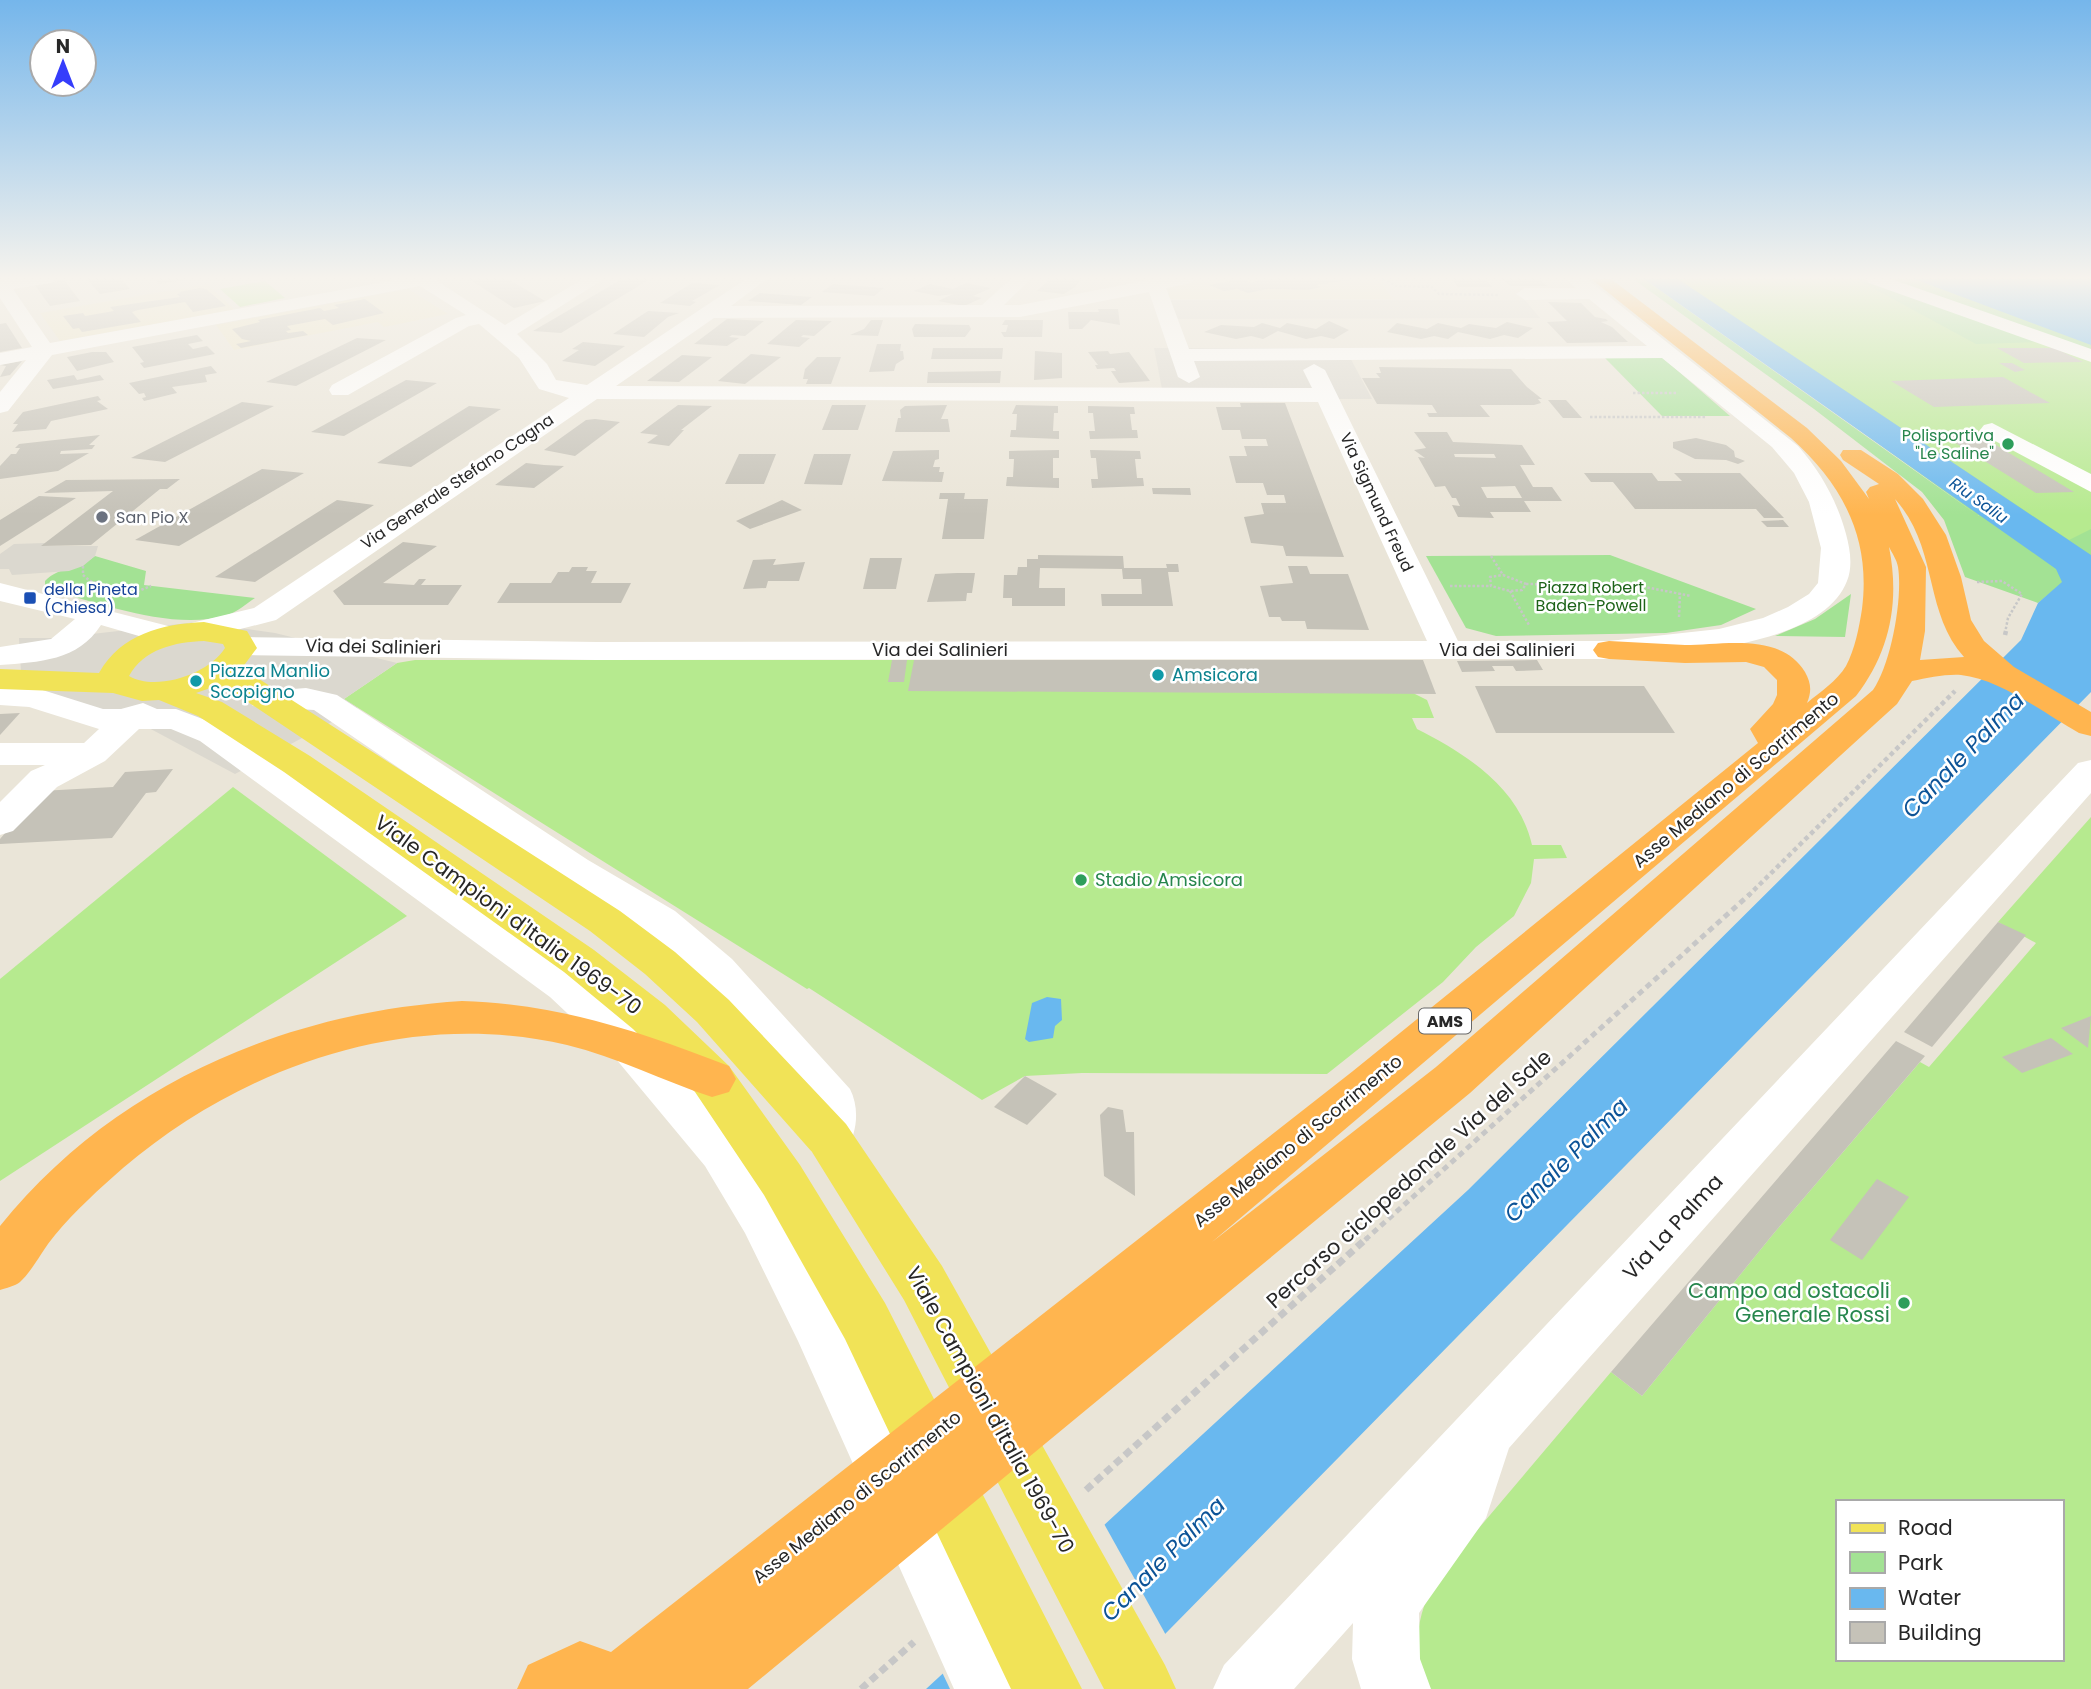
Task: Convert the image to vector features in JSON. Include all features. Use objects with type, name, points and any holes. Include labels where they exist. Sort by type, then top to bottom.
[{"type":"highway","name":"Asse Mediano di Scorrimento","points":[[618,1689],[1370,1084],[1844,689],[1863,664],[1873,630],[1878,587],[1874,536],[1846,482],[1819,450],[1694,358]]},
{"type":"highway","name":"Asse Mediano di Scorrimento","points":[[694,1689],[1453,1080],[1885,698],[1901,673],[1910,631],[1912,567],[1884,499],[1853,455],[1723,358]]},
{"type":"highway","points":[[1853,455],[1881,473],[1920,508],[1937,542],[1956,620],[1983,666]]},
{"type":"highway","points":[[1748,633],[1770,657],[1789,670],[1795,692],[1786,711],[1767,729],[1777,746]]},
{"type":"highway","points":[[1609,650],[1770,657]]},
{"type":"highway","points":[[1901,673],[1950,664],[1983,666],[2018,683],[2091,726]]},
{"type":"highway","points":[[0,1266],[46,1209],[105,1156],[151,1120],[212,1081],[304,1043],[384,1024],[466,1016],[547,1024],[632,1047],[712,1079]]},
{"type":"highway","points":[[552,1689],[580,1675],[618,1689]]},
{"type":"main road","points":[[124,687],[147,644],[182,634],[215,632],[249,643],[236,659],[186,688]]},
{"type":"main road","points":[[0,657],[124,687]]},
{"type":"main road","points":[[0,679],[124,687]]},
{"type":"main road","name":"Viale Campioni d'Italia 1969-70","points":[[186,688],[241,682],[605,921],[660,963],[713,1011],[829,1138],[923,1283],[1141,1689]]},
{"type":"main road","name":"Viale Campioni d'Italia 1969-70","points":[[186,688],[208,708],[269,751],[297,764],[579,961],[649,1017],[712,1079],[782,1180],[842,1323],[1046,1689]]},
{"type":"street","points":[[0,406],[39,358]]},
{"type":"street","points":[[340,390],[398,358]]},
{"type":"street","points":[[529,358],[550,377],[573,392],[1325,395]]},
{"type":"street","name":"Via Generale Stefano Cagna","points":[[182,634],[262,615],[640,358]]},
{"type":"street","points":[[1182,358],[1197,395]]},
{"type":"street","name":"Via Sigmund Freud","points":[[1309,358],[1447,650]]},
{"type":"street","name":"Via dei Salinieri","points":[[249,643],[597,651],[1609,650],[1709,640],[1748,633],[1819,601],[1836,581],[1837,559],[1829,517],[1814,485],[1797,460],[1772,435],[1675,358]]},
{"type":"street","points":[[550,377],[621,370]]},
{"type":"street","points":[[550,377],[550,418]]},
{"type":"street","points":[[1992,430],[2091,484]]},
{"type":"street","points":[[0,592],[79,615],[124,634],[124,687],[93,754],[44,779],[0,823]]},
{"type":"street","points":[[0,657],[63,646],[74,641],[79,615]]},
{"type":"street","points":[[0,621],[79,615],[182,634]]},
{"type":"street","name":"Via Generale Stefano Cagna","points":[[249,643],[252,630],[262,615]]},
{"type":"street","points":[[316,700],[319,688],[333,671],[360,653],[331,646]]},
{"type":"street","points":[[124,687],[186,688]]},
{"type":"street","points":[[0,695],[33,698],[100,719],[124,687]]},
{"type":"street","points":[[124,687],[176,719],[212,734],[565,986],[632,1047],[723,1152],[762,1217],[842,1323],[989,1689]]},
{"type":"street","points":[[265,699],[325,702],[574,869],[660,921],[717,970],[833,1102],[829,1138]]},
{"type":"street","points":[[0,754],[93,754]]},
{"type":"street","name":"Via La Palma","points":[[1251,1686],[2088,779]]},
{"type":"street","points":[[1396,1689],[1386,1659],[1386,1610],[1401,1580],[1464,1496],[1483,1434]]},
{"type":"path","points":[[1633,393],[1680,393]]},
{"type":"path","points":[[1590,417],[1709,417]]},
{"type":"path","points":[[1491,556],[1503,575]]},
{"type":"path","points":[[83,566],[83,575],[90,581],[133,593]]},
{"type":"path","points":[[1491,586],[1490,578],[1503,575],[1527,584],[1640,586],[1691,596]]},
{"type":"path","points":[[1976,584],[1985,580],[2003,582],[2016,587],[2022,594],[1983,666]]},
{"type":"path","points":[[1416,585],[1491,586],[1510,591],[1522,590],[1527,584]]},
{"type":"path","points":[[1510,591],[1530,626]]},
{"type":"path","name":"Percorso ciclopedonale Via del Sale","points":[[1077,1497],[1743,901],[1983,666]]},
{"type":"path","points":[[861,1689],[921,1636]]},
{"type":"green space","points":[[1605,358],[1663,358],[1730,416],[1662,416]]},
{"type":"green space","points":[[1743,358],[1755,358],[1979,516],[1759,358],[2091,358],[2091,599],[2060,585],[2038,603],[1965,577],[1944,520],[1922,492]]},
{"type":"green space","name":"Polisportiva \"Le Saline\"","points":[[1796,358],[2091,359],[2091,529],[2069,540]]},
{"type":"green space","name":"Piazza Robert Baden-Powell","points":[[1610,555],[1756,609],[1721,625],[1666,633],[1496,636],[1466,628],[1426,556]]},
{"type":"green space","points":[[95,556],[146,571],[144,585],[255,598],[227,615],[183,620],[136,613],[45,589],[45,581],[50,576]]},
{"type":"green space","points":[[1851,594],[1845,637],[1775,636],[1815,619]]},
{"type":"green space","name":"Stadio Amsicora","points":[[415,660],[1398,660],[1413,693],[1427,700],[1434,718],[1412,718],[1417,729],[1471,761],[1503,789],[1525,824],[1532,845],[1561,845],[1567,858],[1534,859],[1531,883],[1514,916],[1476,947],[1443,982],[1327,1074],[1082,1073],[1025,1076],[982,1100],[809,988],[344,699],[397,663]]},
{"type":"green space","points":[[233,787],[407,916],[0,1181],[0,979]]},
{"type":"green space","name":"Campo ad ostacoli Generale Rossi","points":[[2091,817],[2091,1689],[1423,1689],[1418,1660],[1418,1633],[1424,1607],[1435,1580],[1611,1372],[1642,1396],[1774,1233],[1920,1062],[1929,1067],[2036,943],[1998,922]]},
{"type":"shaded area","points":[[1156,358],[1350,358],[1372,399],[1164,399]]},
{"type":"shaded area","points":[[45,543],[42,546],[98,546],[95,556],[83,566],[69,571],[12,575],[9,569],[0,569],[0,554],[14,544]]},
{"type":"shaded area","name":"Piazza Manlio Scopigno","points":[[197,622],[275,633],[397,663],[344,699],[358,708],[235,774],[147,727],[23,706],[19,638],[57,638]]},
{"type":"water","points":[[1756,358],[1796,358],[2091,555],[2091,692],[1111,1689],[926,1689],[1468,1190],[2021,640],[2038,603],[2062,582],[2056,569]]},
{"type":"water","points":[[1047,997],[1061,999],[1062,1020],[1055,1026],[1053,1038],[1029,1042],[1025,1039],[1032,1003]]},
{"type":"pier","points":[[1103,1522],[1167,1637],[1116,1689],[950,1689],[941,1670]]},
{"type":"building","points":[[68,358],[111,358],[114,362],[77,371]]},
{"type":"building","points":[[141,358],[196,358],[144,368],[140,363],[144,362]]},
{"type":"building","points":[[316,358],[351,358],[296,386],[266,382]]},
{"type":"building","points":[[567,358],[607,358],[595,366],[562,361]]},
{"type":"building","points":[[678,358],[711,358],[679,382],[647,381]]},
{"type":"building","points":[[746,358],[780,358],[745,384],[718,381]]},
{"type":"building","points":[[816,358],[841,358],[831,384],[806,384],[808,379],[803,379],[805,369]]},
{"type":"building","points":[[873,358],[904,358],[896,364],[894,371],[869,372]]},
{"type":"building","points":[[931,358],[1002,358],[1002,359]]},
{"type":"building","points":[[1035,358],[1062,358],[1062,378],[1034,380]]},
{"type":"building","points":[[1092,358],[1133,358],[1150,381],[1119,383],[1111,371],[1116,371],[1114,368],[1097,369],[1095,365],[1098,365]]},
{"type":"building","points":[[2015,358],[2075,358],[2083,362],[2024,363]]},
{"type":"building","points":[[22,361],[10,375],[0,377],[6,366],[0,365]]},
{"type":"building","points":[[1999,363],[2012,363],[2025,370],[2015,372]]},
{"type":"building","points":[[211,366],[217,373],[205,375],[207,382],[172,387],[177,393],[144,401],[144,393],[139,394],[129,383]]},
{"type":"building","points":[[1379,367],[1511,369],[1542,399],[1538,399],[1541,403],[1534,405],[1480,405],[1490,417],[1429,417],[1427,413],[1437,413],[1432,405],[1377,404],[1362,378],[1380,378],[1376,373],[1381,373]]},
{"type":"building","points":[[1001,371],[1000,383],[927,383],[928,372]]},
{"type":"building","points":[[74,375],[77,380],[100,375],[104,380],[53,389],[47,380]]},
{"type":"building","points":[[2003,377],[2050,403],[1934,407],[1891,381]]},
{"type":"building","points":[[406,380],[437,383],[344,436],[311,432]]},
{"type":"building","points":[[98,396],[101,400],[97,401],[108,409],[51,421],[46,429],[12,432],[18,424],[13,424],[23,412]]},
{"type":"building","points":[[1548,400],[1566,400],[1582,418],[1563,418]]},
{"type":"building","points":[[242,402],[274,406],[165,462],[131,458]]},
{"type":"building","points":[[1240,403],[1285,403],[1344,557],[1286,556],[1283,546],[1251,543],[1244,517],[1264,514],[1261,503],[1286,503],[1284,495],[1267,495],[1263,483],[1236,483],[1229,456],[1247,456],[1244,446],[1268,446],[1266,439],[1242,439],[1240,430],[1222,430],[1216,407],[1241,407]]},
{"type":"building","points":[[678,405],[712,406],[681,430],[684,430],[669,446],[647,443],[658,435],[640,433]]},
{"type":"building","points":[[832,405],[866,405],[858,430],[822,430]]},
{"type":"building","points":[[947,405],[941,419],[948,419],[950,432],[895,432],[898,418],[901,418],[900,410],[905,406]]},
{"type":"building","points":[[1016,405],[1058,406],[1058,413],[1054,413],[1053,431],[1059,431],[1059,439],[1010,437],[1011,430],[1016,430],[1017,414],[1012,414]]},
{"type":"building","points":[[469,406],[501,409],[411,467],[377,463]]},
{"type":"building","points":[[1088,406],[1134,407],[1135,414],[1130,414],[1132,430],[1137,430],[1138,438],[1090,439],[1089,431],[1095,431],[1093,413],[1088,413]]},
{"type":"building","points":[[586,420],[620,422],[575,456],[544,450]]},
{"type":"building","points":[[1414,432],[1447,432],[1453,442],[1522,445],[1535,465],[1520,465],[1533,487],[1552,487],[1562,501],[1524,501],[1531,512],[1490,512],[1494,518],[1458,517],[1452,505],[1460,506],[1456,498],[1452,498],[1445,486],[1435,487],[1418,457],[1425,458],[1414,450],[1426,448]],"holes":[[[1454,454],[1494,454],[1496,458],[1455,457]],[[1515,486],[1522,498],[1487,498],[1481,487]]]},
{"type":"building","points":[[100,435],[89,445],[95,445],[92,449],[61,451],[60,454],[89,453],[58,471],[0,479],[0,466],[11,454],[16,454],[20,448],[15,448],[19,444]]},
{"type":"building","points":[[1981,436],[2074,492],[2036,493],[1946,437]]},
{"type":"building","points":[[1696,438],[1726,445],[1734,451],[1735,457],[1745,461],[1738,464],[1726,460],[1695,459],[1673,448],[1673,442]]},
{"type":"building","points":[[939,450],[939,459],[935,460],[933,467],[940,467],[939,472],[944,472],[942,482],[882,481],[893,451]]},
{"type":"building","points":[[1059,450],[1059,458],[1053,458],[1053,478],[1059,478],[1059,488],[1006,486],[1007,477],[1013,477],[1014,459],[1009,459],[1009,451]]},
{"type":"building","points":[[1090,450],[1140,451],[1141,459],[1135,459],[1137,478],[1143,478],[1144,486],[1092,488],[1091,479],[1098,479],[1096,458],[1091,458]]},
{"type":"building","points":[[739,454],[776,454],[764,484],[725,484]]},
{"type":"building","points":[[814,454],[851,454],[842,485],[804,484]]},
{"type":"building","points":[[526,463],[564,466],[534,488],[495,485]]},
{"type":"building","points":[[262,469],[304,473],[179,546],[135,540]]},
{"type":"building","points":[[1584,473],[1652,473],[1658,481],[1682,481],[1674,473],[1740,473],[1784,518],[1764,518],[1756,509],[1635,509],[1613,482],[1591,482]]},
{"type":"building","name":"San Pio X","points":[[180,479],[167,489],[160,489],[91,545],[41,546],[113,491],[44,493],[66,480]]},
{"type":"building","points":[[1152,488],[1190,488],[1191,495],[1153,494]]},
{"type":"building","points":[[940,493],[965,493],[964,499],[988,499],[984,539],[942,539],[948,499],[939,499]]},
{"type":"building","points":[[39,496],[76,498],[0,546],[0,520]]},
{"type":"building","points":[[337,500],[374,505],[255,582],[215,577]]},
{"type":"building","points":[[782,500],[802,510],[750,529],[736,521]]},
{"type":"building","points":[[1783,520],[1789,527],[1767,527],[1761,521]]},
{"type":"building","points":[[403,542],[437,546],[383,583],[414,585],[419,579],[426,579],[421,585],[462,585],[448,605],[344,605],[333,591]]},
{"type":"building","points":[[1038,555],[1123,556],[1124,568],[1167,568],[1166,564],[1178,564],[1179,572],[1168,572],[1173,606],[1102,606],[1101,594],[1142,594],[1141,579],[1123,579],[1122,569],[1040,568],[1039,588],[1065,588],[1065,606],[1012,606],[1012,598],[1003,598],[1004,575],[1017,575],[1018,567],[1027,567],[1027,559],[1038,559]]},
{"type":"building","points":[[870,558],[902,558],[896,589],[863,589]]},
{"type":"building","points":[[776,559],[773,565],[805,562],[799,581],[768,581],[766,588],[743,589],[753,560]]},
{"type":"building","points":[[1288,566],[1307,566],[1310,574],[1348,574],[1369,630],[1307,629],[1305,621],[1282,621],[1280,617],[1269,617],[1260,586],[1293,583]]},
{"type":"building","points":[[572,567],[588,567],[586,571],[597,571],[591,583],[631,583],[621,603],[497,603],[510,583],[551,583],[558,572],[569,572]]},
{"type":"building","points":[[975,573],[972,593],[967,593],[966,601],[927,602],[935,574]]},
{"type":"building","points":[[892,660],[907,660],[904,682],[888,682]]},
{"type":"building","name":"Amsicora","points":[[914,660],[1423,660],[1436,694],[908,691]]},
{"type":"building","points":[[1537,660],[1543,670],[1516,671],[1513,666],[1492,666],[1495,671],[1462,672],[1457,661]]},
{"type":"building","points":[[1475,686],[1644,686],[1675,733],[1496,733]]},
{"type":"building","points":[[20,713],[0,735],[0,714]]},
{"type":"building","points":[[173,769],[156,792],[146,793],[112,838],[0,844],[0,839],[41,791],[113,787],[125,772]]},
{"type":"building","points":[[1998,922],[2026,935],[1932,1047],[1904,1032]]},
{"type":"building","points":[[2091,1016],[2088,1048],[2061,1028]]},
{"type":"building","points":[[2051,1038],[2073,1054],[2022,1073],[2002,1057]]},
{"type":"building","points":[[1896,1041],[1925,1056],[1774,1233],[1642,1396],[1611,1372]]},
{"type":"building","points":[[1025,1076],[1057,1094],[1027,1125],[994,1107]]},
{"type":"building","points":[[1108,1107],[1123,1110],[1126,1132],[1134,1132],[1135,1196],[1104,1176],[1100,1115]]},
{"type":"building","points":[[1877,1179],[1909,1197],[1862,1260],[1830,1240]]},
{"type":"place","name":"Polisportiva \"Le Saline\"","points":[[2008,444]]},
{"type":"place","name":"San Pio X","points":[[102,517]]},
{"type":"place","name":"della Pineta (Chiesa)","points":[[30,598]]},
{"type":"place","name":"Amsicora","points":[[1158,675]]},
{"type":"place","name":"Piazza Manlio Scopigno","points":[[196,681]]},
{"type":"place","name":"Stadio Amsicora","points":[[1081,880]]},
{"type":"place","name":"Campo ad ostacoli Generale Rossi","points":[[1904,1303]]},
{"type":"water label","name":"Riu Saliu","points":[[1979,500]]},
{"type":"water label","name":"Canale Palma","points":[[1963,755]]},
{"type":"water label","name":"Canale Palma","points":[[1566,1160]]},
{"type":"water label","name":"Canale Palma","points":[[1163,1559]]}]
